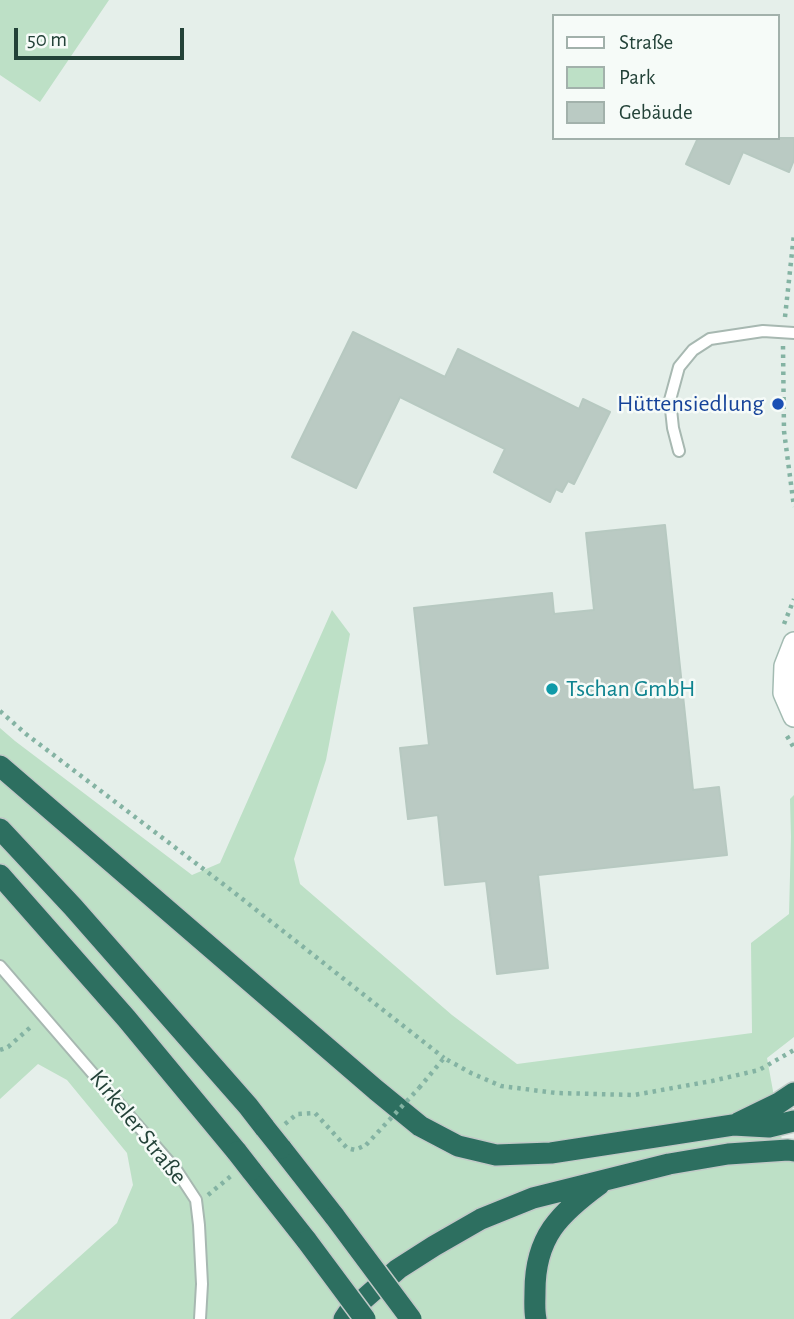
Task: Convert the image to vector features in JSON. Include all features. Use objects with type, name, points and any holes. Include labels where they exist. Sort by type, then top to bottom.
[{"type":"highway","points":[[0,766],[376,1090],[420,1126],[458,1146],[496,1155],[551,1153],[733,1125],[769,1127],[794,1121]]},
{"type":"highway","points":[[0,829],[73,907],[239,1097],[335,1217],[411,1319]]},
{"type":"highway","points":[[0,875],[126,1018],[237,1152],[365,1319]]},
{"type":"highway","points":[[733,1125],[794,1093]]},
{"type":"highway","points":[[344,1319],[398,1269],[433,1246],[481,1219],[533,1198],[669,1164],[728,1154],[794,1151]]},
{"type":"highway","points":[[536,1319],[535,1282],[539,1253],[552,1227],[583,1196],[608,1178]]},
{"type":"main road","points":[[794,643],[785,666],[785,693],[794,716]]},
{"type":"lane","points":[[679,451],[670,400],[679,367],[693,350],[710,339],[763,331],[789,333]]},
{"type":"lane","name":"Kirkeler Straße","points":[[0,965],[177,1171],[196,1200],[200,1225],[202,1284],[200,1319]]},
{"type":"path","points":[[794,234],[784,431],[794,507]]},
{"type":"path","points":[[0,711],[26,734],[231,890],[444,1058],[501,1086],[556,1093],[634,1095],[759,1070],[794,1049]]},
{"type":"path","points":[[0,1050],[8,1047],[44,1015]]},
{"type":"path","points":[[366,1145],[444,1058]]},
{"type":"green space","points":[[0,0],[109,0],[40,102],[0,75]]},
{"type":"green space","points":[[332,610],[350,634],[326,760],[294,859],[300,884],[452,1015],[517,1064],[752,1033],[751,943],[789,914],[790,799],[794,795],[794,1037],[767,1058],[785,1157],[794,1160],[794,1319],[10,1319],[117,1223],[133,1185],[127,1153],[67,1080],[38,1064],[0,1099],[0,728],[192,875],[220,863]]},
{"type":"building","points":[[794,138],[794,160],[789,172],[743,152],[729,184],[686,164],[697,140]]},
{"type":"building","points":[[353,332],[445,377],[458,349],[579,409],[583,399],[610,412],[574,484],[568,481],[562,492],[556,489],[550,502],[494,472],[505,449],[400,397],[356,488],[292,457]]},
{"type":"building","name":"Tschan GmbH","points":[[665,525],[693,790],[719,787],[727,855],[538,875],[548,968],[497,974],[486,881],[445,885],[438,815],[408,819],[400,748],[429,745],[414,608],[552,593],[554,614],[594,610],[586,533]]},
{"type":"place","name":"Hüttensiedlung","points":[[778,404]]},
{"type":"place","name":"Tschan GmbH","points":[[552,689]]}]
